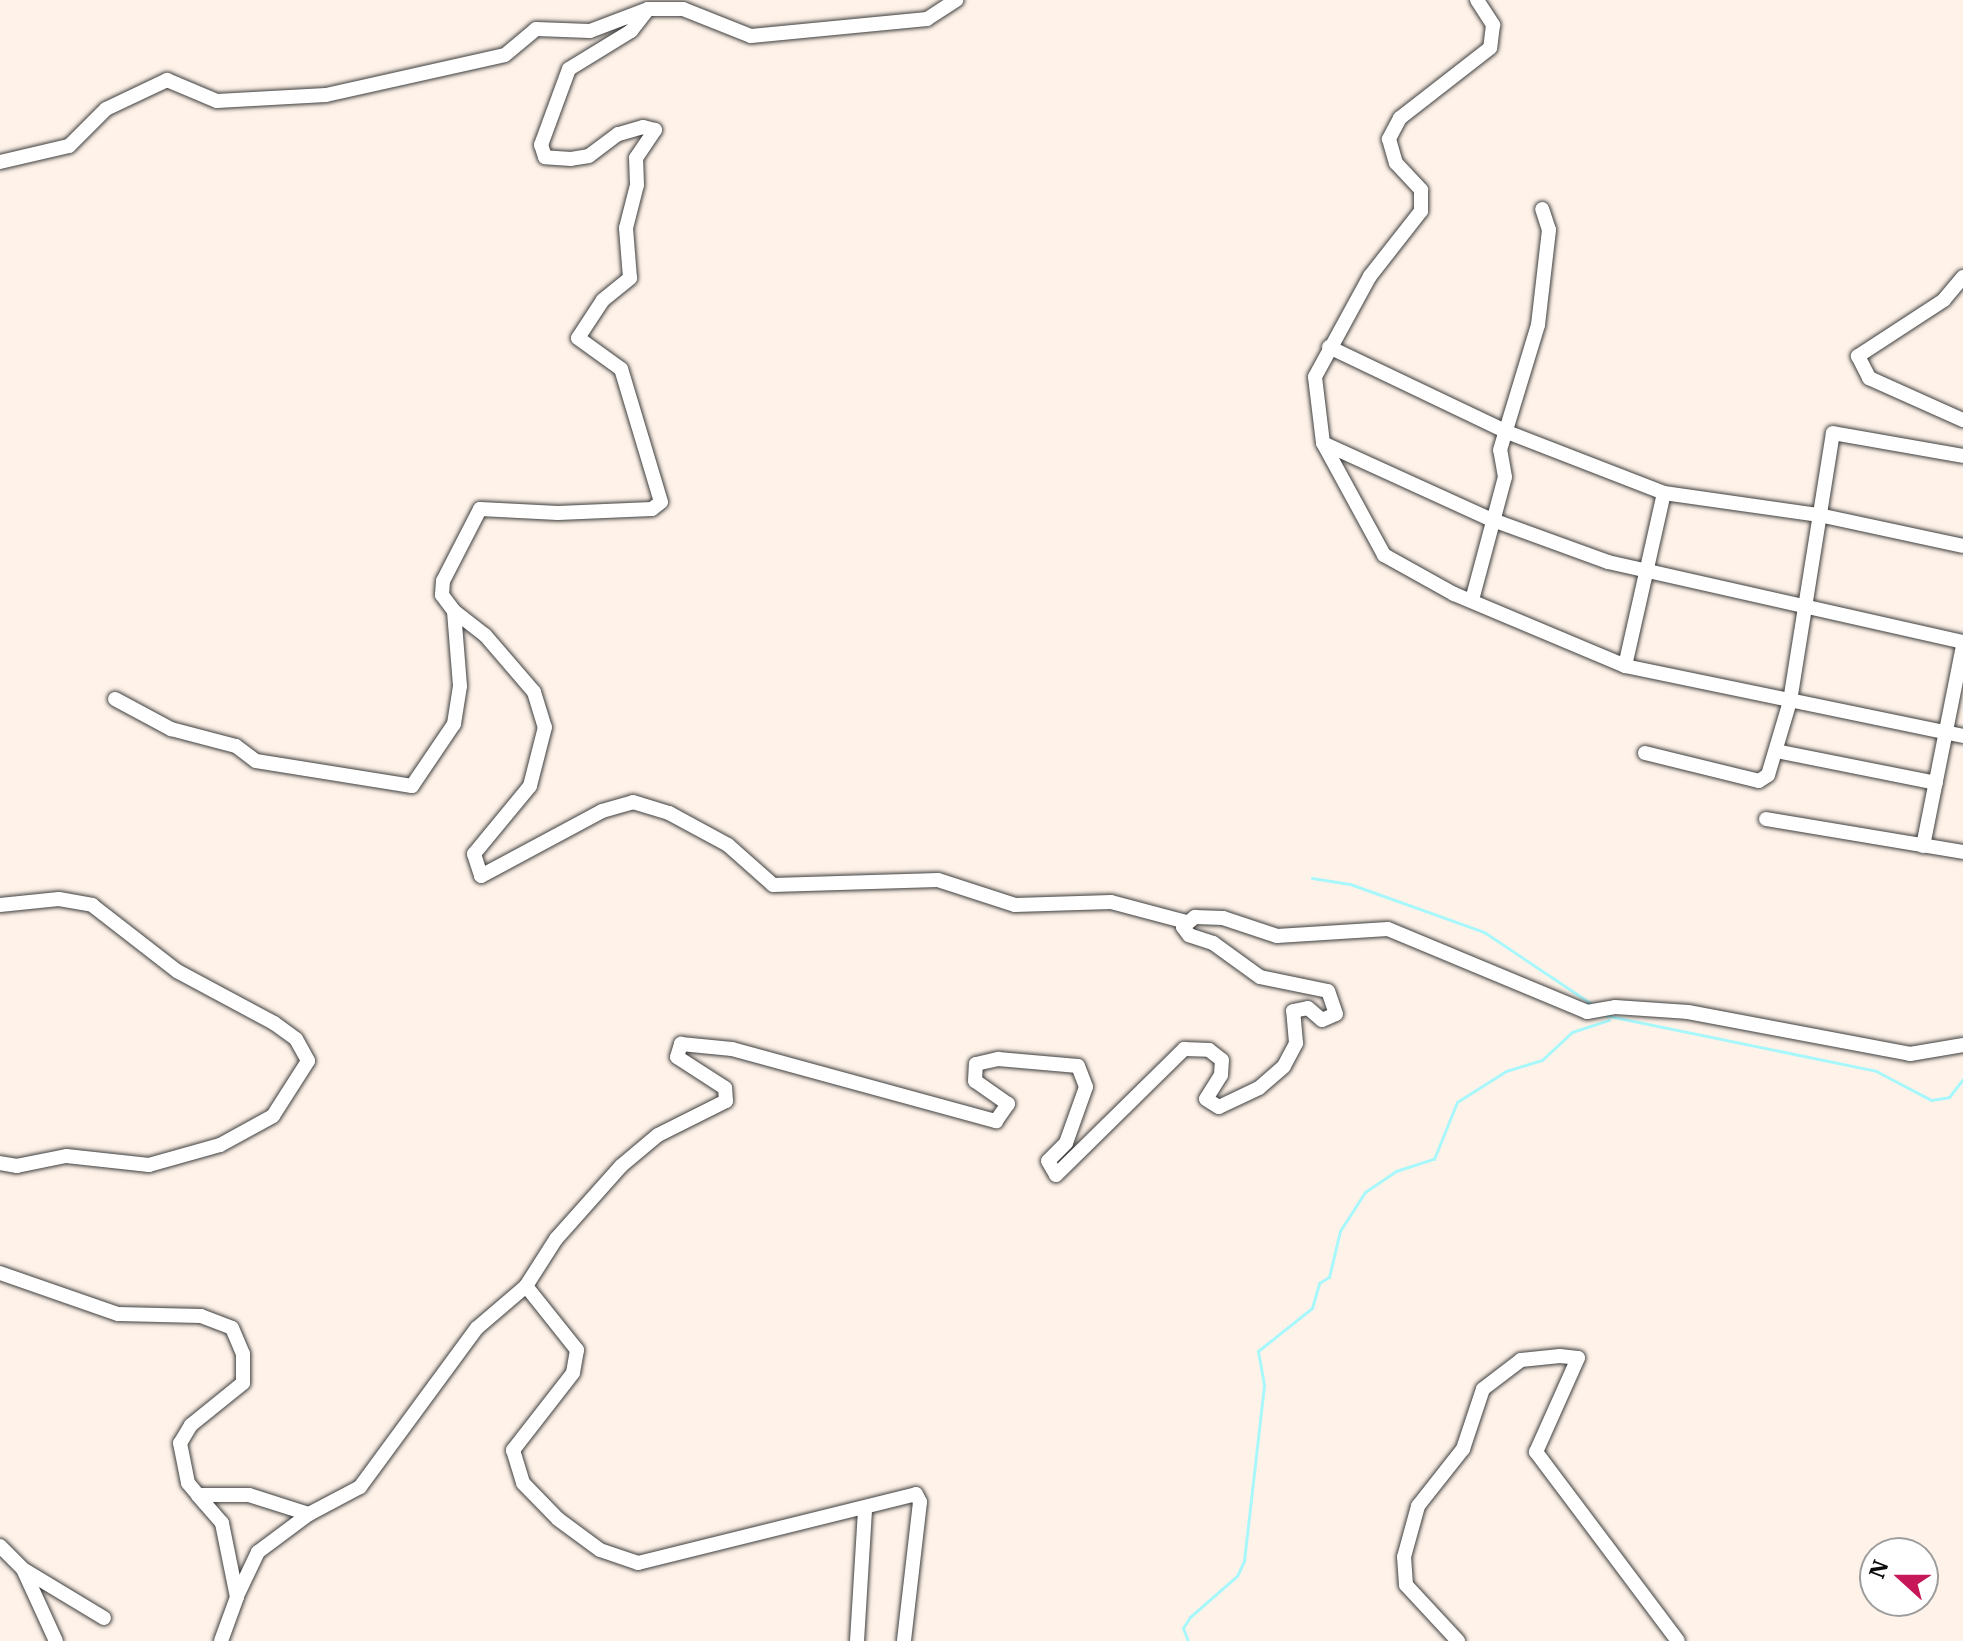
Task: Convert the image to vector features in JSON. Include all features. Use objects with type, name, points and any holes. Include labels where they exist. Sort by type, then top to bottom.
[{"type":"street","points":[[0,162],[69,146],[106,109],[151,83],[176,80],[217,101],[326,95],[505,55],[536,29],[590,31],[648,9],[683,9],[751,36],[927,19],[956,0]]},
{"type":"street","points":[[1477,0],[1493,25],[1490,48],[1400,118],[1389,139],[1396,163],[1421,190],[1421,211],[1370,276],[1315,377],[1323,443],[1384,555],[1407,572],[1625,666],[1963,736]]},
{"type":"street","points":[[648,9],[631,31],[569,69],[541,145],[545,157],[571,159],[589,156],[618,134],[643,127],[655,130],[636,158],[637,185],[626,228],[630,278],[603,300],[578,338],[621,369],[661,502],[652,509],[558,513],[480,509],[443,581],[442,595],[454,611],[485,635],[534,692],[545,727],[530,786],[474,854],[481,876],[602,811],[633,802],[669,813],[728,845],[773,885],[813,887],[866,877],[938,880],[1015,905],[1120,903],[1186,922],[1223,918],[1277,936],[1388,929],[1600,1009],[1752,1021],[1861,1049],[1910,1054],[1963,1045]]},
{"type":"street","points":[[1472,600],[1490,519],[1505,477],[1500,450],[1538,325],[1549,230],[1542,209]]},
{"type":"street","points":[[1963,277],[1944,300],[1858,356],[1869,378],[1963,420]]},
{"type":"street","points":[[1329,347],[1507,432],[1664,493],[1819,515],[1963,546]]},
{"type":"street","points":[[1645,753],[1759,781],[1776,751],[1790,701],[1833,433],[1963,456]]},
{"type":"street","points":[[1323,443],[1490,519],[1645,570],[1963,643],[1923,846]]},
{"type":"street","points":[[1625,666],[1664,493]]},
{"type":"street","points":[[115,699],[171,729],[236,746],[256,761],[412,786],[454,724],[460,686],[454,611]]},
{"type":"street","points":[[1776,751],[1936,783]]},
{"type":"street","points":[[1766,819],[1963,852]]},
{"type":"street","points":[[0,905],[59,899],[92,905],[177,971],[274,1023],[296,1039],[308,1061],[273,1116],[220,1145],[149,1165],[66,1156],[17,1166],[0,1163]]},
{"type":"street","points":[[221,1641],[258,1552],[309,1514],[360,1487],[378,1469],[412,1410],[477,1328],[526,1286],[556,1239],[632,1156],[658,1135],[726,1101],[725,1088],[677,1057],[681,1044],[732,1049],[854,1084],[902,1090],[930,1107],[996,1121],[1008,1104],[975,1081],[976,1064],[998,1059],[1078,1066],[1086,1087],[1066,1143],[1048,1161],[1056,1175],[1184,1049],[1209,1050],[1224,1063],[1206,1099],[1211,1107],[1259,1088],[1293,1052],[1293,1011],[1308,1008],[1330,1020],[1335,1004],[1317,986],[1288,986],[1241,968],[1213,943],[1189,935],[1186,922]]},
{"type":"street","points":[[0,1273],[118,1314],[201,1316],[232,1328],[243,1354],[243,1383],[191,1425],[180,1443],[188,1483],[222,1523],[237,1597]]},
{"type":"street","points":[[526,1286],[577,1350],[573,1373],[518,1439],[514,1469],[558,1519],[600,1550],[650,1562],[865,1509],[912,1494],[919,1498],[904,1641]]},
{"type":"street","points":[[1458,1641],[1406,1585],[1404,1557],[1418,1506],[1463,1449],[1483,1389],[1521,1360],[1560,1356],[1578,1358],[1536,1452],[1678,1641]]},
{"type":"street","points":[[198,1495],[249,1495],[309,1514]]},
{"type":"street","points":[[857,1641],[865,1509]]},
{"type":"street","points":[[0,1546],[23,1569],[104,1618]]},
{"type":"street","points":[[23,1569],[56,1641]]},
{"type":"waterway","points":[[1312,878],[1350,884],[1484,932],[1596,1007]]},
{"type":"waterway","points":[[1604,1015],[1876,1071],[1931,1100],[1949,1097],[1963,1079]]},
{"type":"waterway","points":[[1188,1641],[1183,1628],[1190,1617],[1237,1576],[1244,1561],[1264,1385],[1258,1351],[1312,1308],[1319,1283],[1329,1277],[1340,1231],[1365,1192],[1396,1171],[1434,1159],[1457,1102],[1506,1071],[1542,1060],[1572,1032],[1609,1020]]}]
